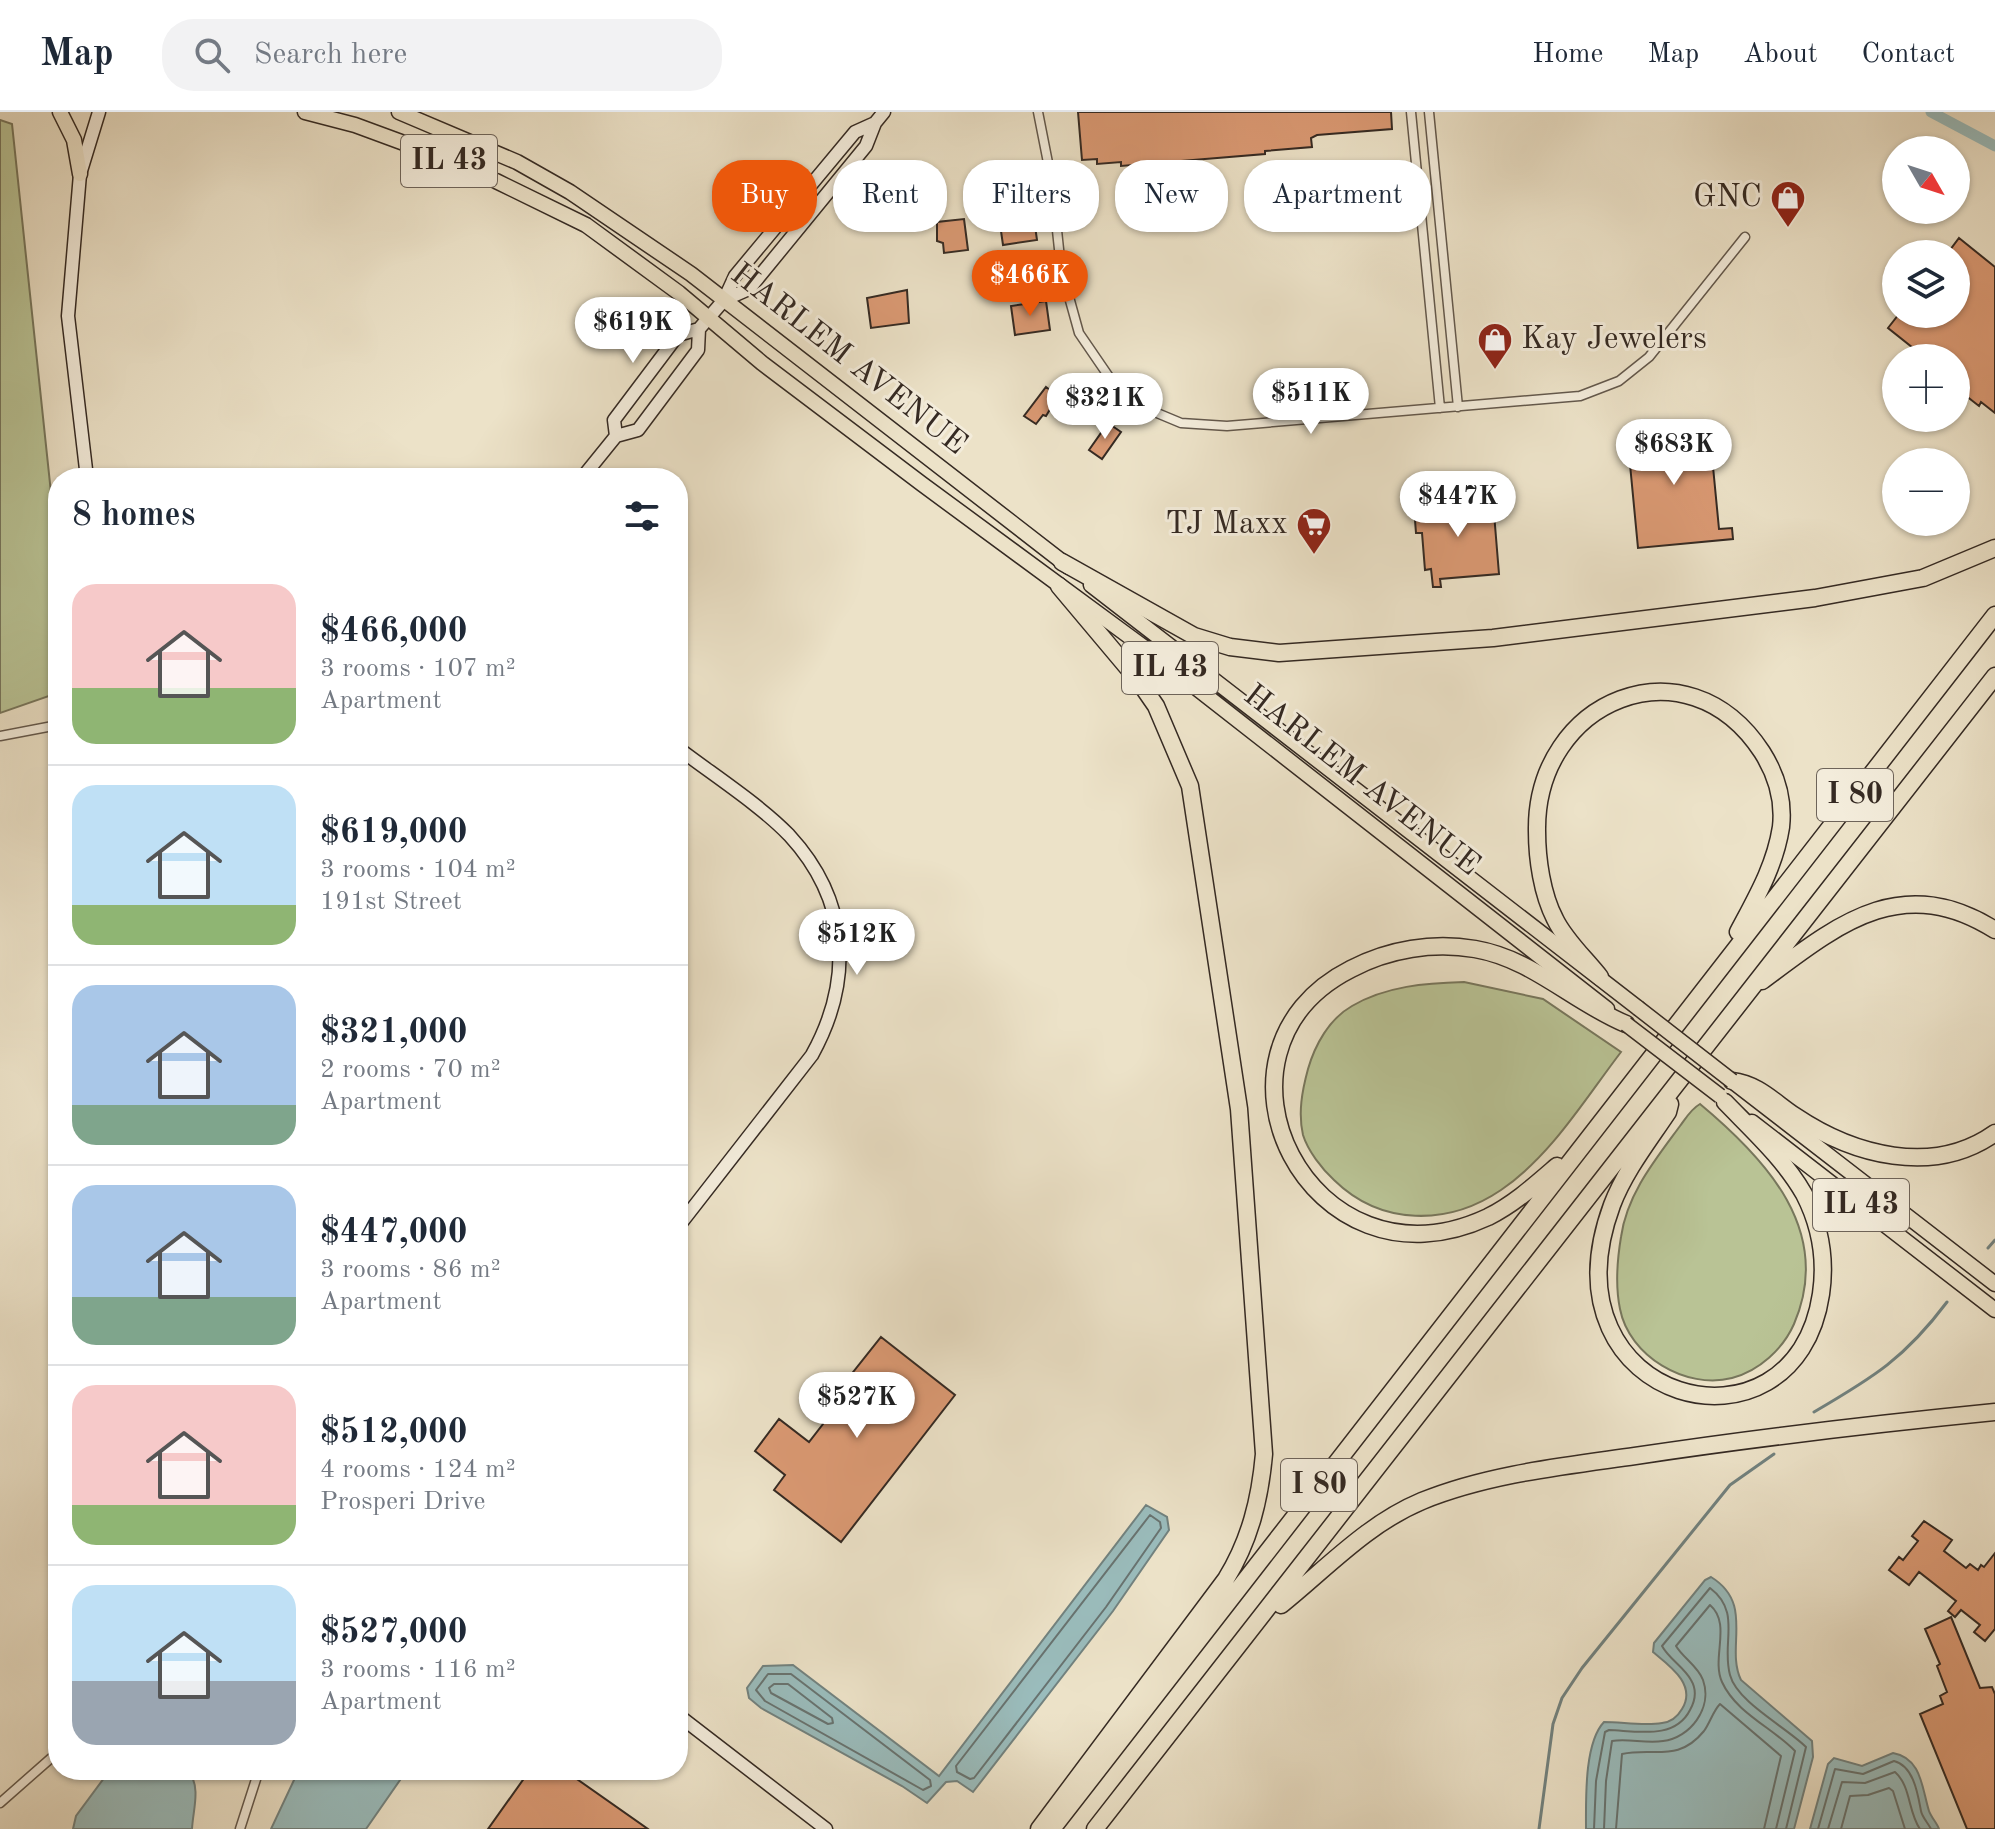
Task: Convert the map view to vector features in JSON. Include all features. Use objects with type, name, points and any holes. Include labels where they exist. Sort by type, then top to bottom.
[{"type":"highway","points":[[1062,562],[1194,636],[1230,647],[1279,653],[1493,638],[1815,598],[1923,578],[1995,548]]},
{"type":"highway","points":[[1039,1829],[1236,1562],[1257,1508],[1264,1454],[1239,1109],[1190,786],[1156,706],[1059,586]]},
{"type":"highway","name":"I 80","points":[[1052,1829],[1995,615]]},
{"type":"highway","name":"I 80","points":[[1095,1829],[1995,676]]},
{"type":"highway","points":[[1600,977],[1555,920],[1537,858],[1537,805],[1546,770],[1566,737],[1582,722],[1606,705],[1623,698],[1673,693],[1700,697],[1726,711],[1748,731],[1777,775],[1781,824],[1769,875],[1715,975]]},
{"type":"highway","points":[[1745,994],[1826,933],[1852,919],[1883,909],[1909,905],[1937,906],[1963,914],[1995,930]]},
{"type":"highway","points":[[1585,1142],[1523,1195],[1474,1223],[1429,1233],[1392,1231],[1373,1226],[1328,1202],[1306,1181],[1289,1154],[1275,1105],[1275,1084],[1283,1044],[1300,1013],[1331,981],[1376,957],[1436,947],[1487,952],[1536,970],[1597,1012],[1626,1024]]},
{"type":"highway","points":[[1732,1081],[1749,1083],[1822,1133],[1879,1154],[1919,1158],[1943,1156],[1972,1147],[1995,1133]]},
{"type":"highway","points":[[1673,1090],[1668,1112],[1631,1167],[1612,1205],[1601,1255],[1601,1295],[1609,1329],[1632,1363],[1669,1388],[1703,1396],[1747,1390],[1777,1374],[1790,1362],[1815,1322],[1823,1283],[1819,1234],[1804,1194],[1781,1161],[1723,1099]]},
{"type":"highway","points":[[1258,1623],[1376,1527],[1421,1502],[1463,1487],[1591,1463],[1778,1435],[1995,1412]]},
{"type":"main road","points":[[60,112],[74,140],[80,174]]},
{"type":"main road","name":"HARLEM AVENUE","points":[[305,112],[355,125],[412,146],[496,181],[586,225],[704,323],[775,372],[1153,654],[1995,1310]]},
{"type":"main road","name":"HARLEM AVENUE","points":[[399,112],[517,162],[570,192],[724,300],[1995,1284]]},
{"type":"street","points":[[86,468],[68,316],[80,174],[99,112]]},
{"type":"street","points":[[724,300],[749,289],[866,146],[875,123],[884,112]]},
{"type":"street","points":[[1038,112],[1052,183],[1061,268],[1079,333],[1118,390],[1145,408],[1181,423],[1227,426],[1580,396],[1619,381],[1649,357],[1745,237]]},
{"type":"street","points":[[1411,112],[1440,408]]},
{"type":"street","points":[[1429,112],[1458,407]]},
{"type":"street","points":[[616,436],[614,420],[678,335],[704,323],[724,300],[735,276],[855,132],[875,123]]},
{"type":"street","points":[[590,468],[616,436],[638,430],[698,350],[704,323]]},
{"type":"street","points":[[0,736],[48,727]]},
{"type":"street","points":[[688,756],[786,832],[806,855],[822,880],[833,909],[840,970],[827,1028],[812,1055],[688,1214]]},
{"type":"street","points":[[688,1723],[826,1829]]},
{"type":"street","points":[[0,1803],[48,1761]]},
{"type":"street","points":[[240,1829],[256,1780]]},
{"type":"green space","points":[[0,120],[12,124],[48,468],[48,696],[0,713]]},
{"type":"green space","points":[[1464,982],[1543,999],[1621,1052],[1551,1144],[1501,1190],[1481,1202],[1437,1215],[1415,1216],[1372,1206],[1352,1195],[1329,1176],[1303,1135],[1302,1094],[1315,1051],[1336,1018],[1365,999],[1406,987]]},
{"type":"green space","points":[[1700,1104],[1748,1148],[1769,1173],[1787,1200],[1799,1228],[1805,1258],[1804,1290],[1794,1324],[1783,1342],[1769,1358],[1752,1370],[1732,1378],[1714,1380],[1679,1374],[1647,1355],[1626,1326],[1617,1291],[1620,1246],[1629,1206],[1652,1165],[1689,1114]]},
{"type":"water","points":[[1146,1505],[1167,1517],[1169,1530],[1113,1611],[973,1792],[957,1781],[946,1782],[927,1803],[761,1708],[749,1698],[747,1688],[763,1666],[793,1665],[939,1776]]},
{"type":"water","points":[[1711,1577],[1724,1588],[1736,1613],[1736,1654],[1741,1680],[1812,1741],[1813,1757],[1794,1829],[1586,1829],[1588,1772],[1597,1731],[1604,1722],[1662,1723],[1680,1712],[1686,1700],[1684,1684],[1674,1670],[1653,1652],[1654,1643],[1705,1580]]},
{"type":"water","points":[[1893,1753],[1903,1756],[1915,1768],[1929,1811],[1939,1829],[1810,1829],[1828,1764],[1834,1758],[1862,1766]]},
{"type":"water","points":[[103,1780],[194,1780],[195,1785],[192,1829],[73,1829],[76,1816]]},
{"type":"water","points":[[294,1780],[400,1780],[366,1829],[271,1829]]},
{"type":"building","points":[[1078,112],[1391,112],[1392,129],[1317,135],[1311,138],[1312,147],[1193,160],[1115,160],[1115,162],[1099,164],[1097,159],[1082,160]]},
{"type":"building","points":[[963,219],[968,250],[944,253],[943,243],[937,241],[937,232],[947,232],[947,221]]},
{"type":"building","points":[[1001,232],[1036,232],[1037,240],[1003,245]]},
{"type":"building","points":[[1970,247],[1995,267],[1995,413],[1981,402],[1979,406],[1970,399],[1970,344],[1908,344],[1888,328],[1970,328]]},
{"type":"building","points":[[907,290],[909,323],[871,328],[867,298]]},
{"type":"building","points":[[1046,301],[1050,330],[1015,335],[1011,306]]},
{"type":"building","points":[[1046,387],[1058,396],[1046,416],[1043,415],[1036,424],[1024,416]]},
{"type":"building","points":[[1108,423],[1121,432],[1102,459],[1089,450]]},
{"type":"building","points":[[1709,425],[1719,529],[1732,528],[1733,539],[1638,548],[1627,433]]},
{"type":"building","points":[[1458,499],[1458,504],[1493,501],[1499,574],[1440,579],[1441,587],[1433,587],[1431,569],[1425,570],[1422,533],[1416,533],[1415,520],[1429,501]]},
{"type":"building","points":[[881,1337],[955,1395],[841,1542],[774,1490],[785,1475],[755,1451],[779,1419],[809,1442],[830,1415],[823,1410]]},
{"type":"building","points":[[1924,1521],[1952,1540],[1944,1551],[1966,1568],[1970,1564],[1978,1570],[1981,1565],[1984,1567],[1995,1553],[1995,1629],[1985,1641],[1974,1632],[1980,1625],[1961,1610],[1955,1617],[1948,1611],[1956,1601],[1919,1572],[1909,1585],[1889,1570],[1899,1557],[1903,1560],[1918,1541],[1912,1536]]},
{"type":"building","points":[[1951,1617],[1980,1688],[1992,1687],[1995,1694],[1995,1829],[1967,1829],[1920,1714],[1943,1704],[1940,1696],[1947,1692],[1937,1666],[1940,1664],[1925,1629]]},
{"type":"building","points":[[523,1780],[578,1780],[648,1829],[488,1829]]},
{"type":"waterway","points":[[1931,112],[1995,146]]},
{"type":"waterway","points":[[1988,1248],[1995,1240]]},
{"type":"waterway","points":[[1814,1412],[1887,1365],[1917,1338],[1947,1302]]},
{"type":"waterway","points":[[1539,1829],[1553,1724],[1562,1698],[1582,1668],[1730,1485],[1774,1454]]},
{"type":"place","name":"GNC","points":[[1788,229]]},
{"type":"place","name":"Kay Jewelers","points":[[1495,371]]},
{"type":"place","name":"TJ Maxx","points":[[1314,556]]}]
